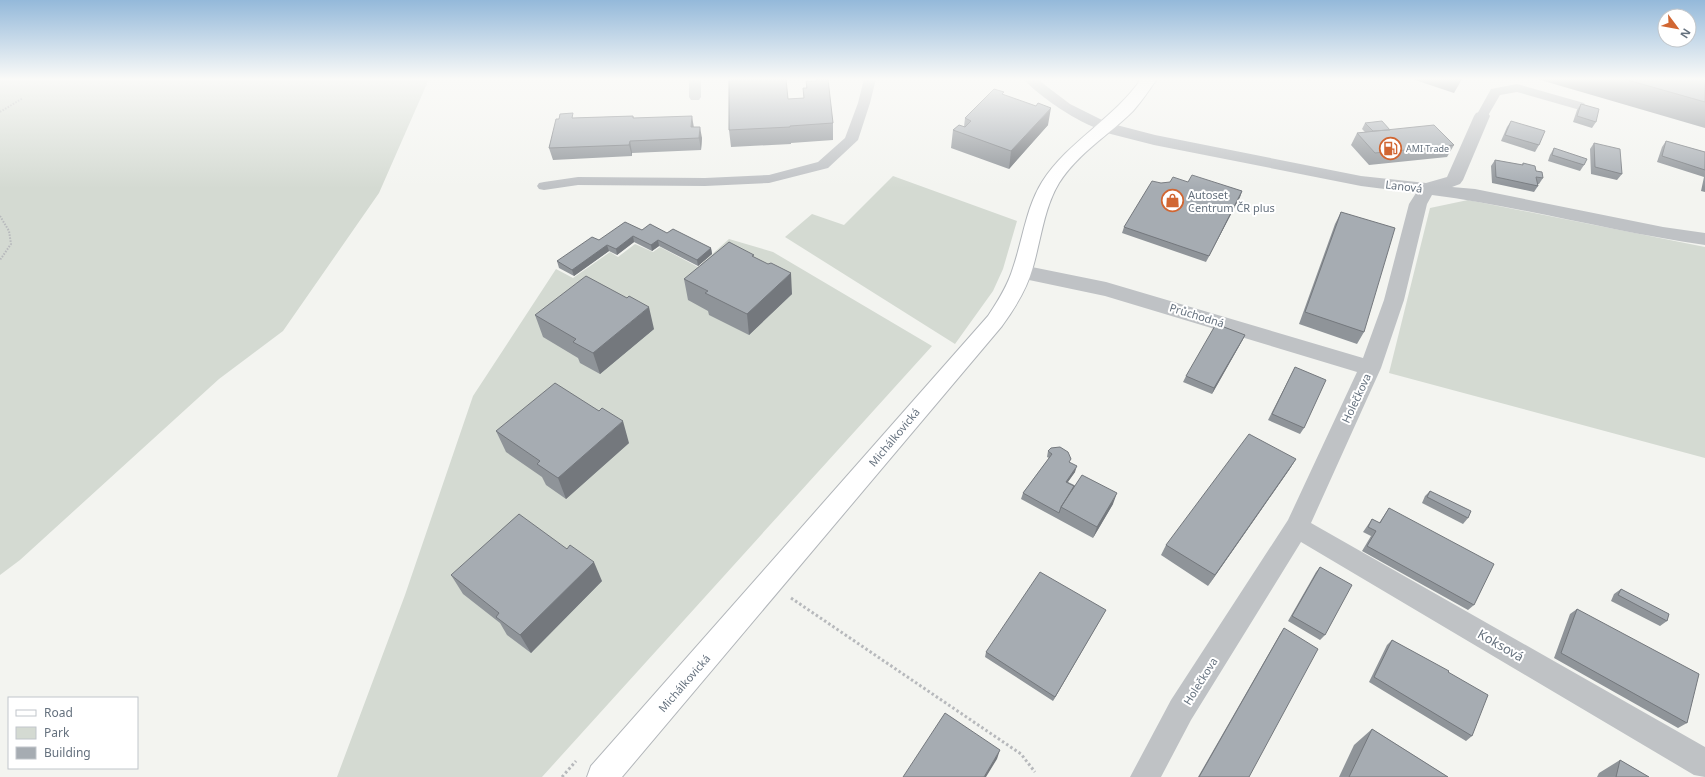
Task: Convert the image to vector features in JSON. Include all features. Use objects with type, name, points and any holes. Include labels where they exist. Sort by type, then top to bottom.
[{"type":"street","name":"Michálkovická","points":[[602,777],[995,321],[1012,295],[1022,272],[1037,209],[1048,186],[1058,172],[1073,156],[1117,115]]},
{"type":"street","points":[[1427,189],[1454,180],[1482,116]]},
{"type":"street","name":"Lanová","points":[[1105,127],[1154,140],[1361,181],[1476,195],[1664,233],[1705,239]]},
{"type":"street","name":"Holečkova","points":[[1144,777],[1181,710],[1296,527],[1370,368],[1394,300],[1418,204],[1427,189]]},
{"type":"street","name":"Průchodná","points":[[1022,272],[1106,289],[1370,368]]},
{"type":"street","name":"Koksová","points":[[1296,527],[1705,764]]},
{"type":"lane","points":[[544,186],[578,181],[705,182],[769,179],[823,165],[851,140],[860,115]]},
{"type":"lane","points":[[1083,115],[1105,127]]},
{"type":"path","points":[[0,216],[9,231],[11,244],[0,260]]},
{"type":"path","points":[[790,598],[1022,754],[1035,772]]},
{"type":"green space","points":[[0,115],[413,115],[379,193],[283,331],[219,379],[20,560],[0,575]]},
{"type":"green space","points":[[893,176],[1017,221],[1003,269],[993,291],[955,344],[785,237],[812,214],[844,225]]},
{"type":"green space","points":[[1468,200],[1705,247],[1705,458],[1389,373],[1430,208]]},
{"type":"green space","points":[[729,239],[773,252],[932,346],[542,777],[337,777],[405,595],[473,396],[556,269],[573,278],[610,252],[618,257],[635,244],[653,252],[660,247],[698,267]]},
{"type":"building","points":[[560,115],[573,115],[572,118],[692,116],[691,127],[700,127],[699,138],[630,141],[629,145],[549,148],[556,119],[559,119]]},
{"type":"building","points":[[729,115],[832,115],[833,123],[790,127],[729,130]]},
{"type":"building","points":[[968,115],[1044,115],[1011,151],[953,130],[959,125],[965,127],[971,121],[965,118]]},
{"type":"building","points":[[1577,115],[1598,115],[1596,122]]},
{"type":"building","points":[[1382,121],[1390,130],[1373,131],[1365,123]]},
{"type":"building","points":[[1511,121],[1545,131],[1539,145],[1505,135]]},
{"type":"building","points":[[1434,125],[1454,145],[1375,153],[1357,133]]},
{"type":"building","points":[[1666,141],[1705,152],[1705,170],[1662,156]]},
{"type":"building","points":[[1594,143],[1620,149],[1622,174],[1595,167]]},
{"type":"building","points":[[1554,148],[1587,159],[1584,165],[1552,155]]},
{"type":"building","points":[[1495,160],[1535,166],[1536,171],[1542,172],[1543,178],[1536,177],[1538,186],[1496,177]]},
{"type":"building","points":[[1192,175],[1242,191],[1209,256],[1124,227],[1152,181],[1161,183],[1170,182],[1173,177],[1188,182]]},
{"type":"building","points":[[1341,212],[1395,228],[1364,332],[1305,312]]},
{"type":"building","points":[[625,222],[642,230],[650,224],[667,233],[673,229],[711,248],[697,260],[658,240],[651,245],[633,236],[616,249],[607,245],[572,270],[557,261],[592,237],[599,240]]},
{"type":"building","points":[[729,242],[768,264],[771,263],[791,273],[747,314],[705,293],[708,291],[684,279]]},
{"type":"building","points":[[586,276],[627,298],[629,296],[649,307],[593,353],[573,342],[576,339],[535,315]]},
{"type":"building","points":[[1216,324],[1245,335],[1214,388],[1186,376]]},
{"type":"building","points":[[1295,367],[1326,380],[1304,428],[1272,414]]},
{"type":"building","points":[[555,383],[599,411],[602,408],[623,421],[558,478],[537,464],[540,461],[496,431]]},
{"type":"building","points":[[1249,434],[1296,459],[1215,575],[1166,545]]},
{"type":"building","points":[[1060,447],[1068,452],[1071,459],[1069,462],[1077,466],[1066,482],[1074,486],[1059,513],[1023,493],[1052,454],[1048,451],[1051,448]]},
{"type":"building","points":[[1082,475],[1117,493],[1097,527],[1061,507]]},
{"type":"building","points":[[1430,491],[1471,511],[1468,518],[1427,497]]},
{"type":"building","points":[[1389,508],[1494,564],[1474,605],[1367,546],[1376,531],[1368,527],[1372,519],[1380,523]]},
{"type":"building","points":[[519,514],[567,549],[570,545],[594,562],[520,635],[496,617],[499,613],[451,575]]},
{"type":"building","points":[[1320,567],[1352,585],[1325,635],[1292,616]]},
{"type":"building","points":[[1040,572],[1106,610],[1055,697],[986,652]]},
{"type":"building","points":[[1621,589],[1669,614],[1667,621],[1618,595]]},
{"type":"building","points":[[1577,609],[1699,674],[1687,723],[1561,653]]},
{"type":"building","points":[[1284,628],[1318,649],[1249,777],[1199,777]]},
{"type":"building","points":[[1392,640],[1449,671],[1448,672],[1488,695],[1472,736],[1374,677]]},
{"type":"building","points":[[945,713],[1000,750],[984,777],[903,777]]},
{"type":"building","points":[[1372,729],[1448,777],[1349,777]]},
{"type":"building","points":[[1620,760],[1649,777],[1616,777]]},
{"type":"place","name":"AMI Trade","points":[[1391,148]]},
{"type":"place","name":"Autoset Centrum ČR plus","points":[[1172,200]]}]
